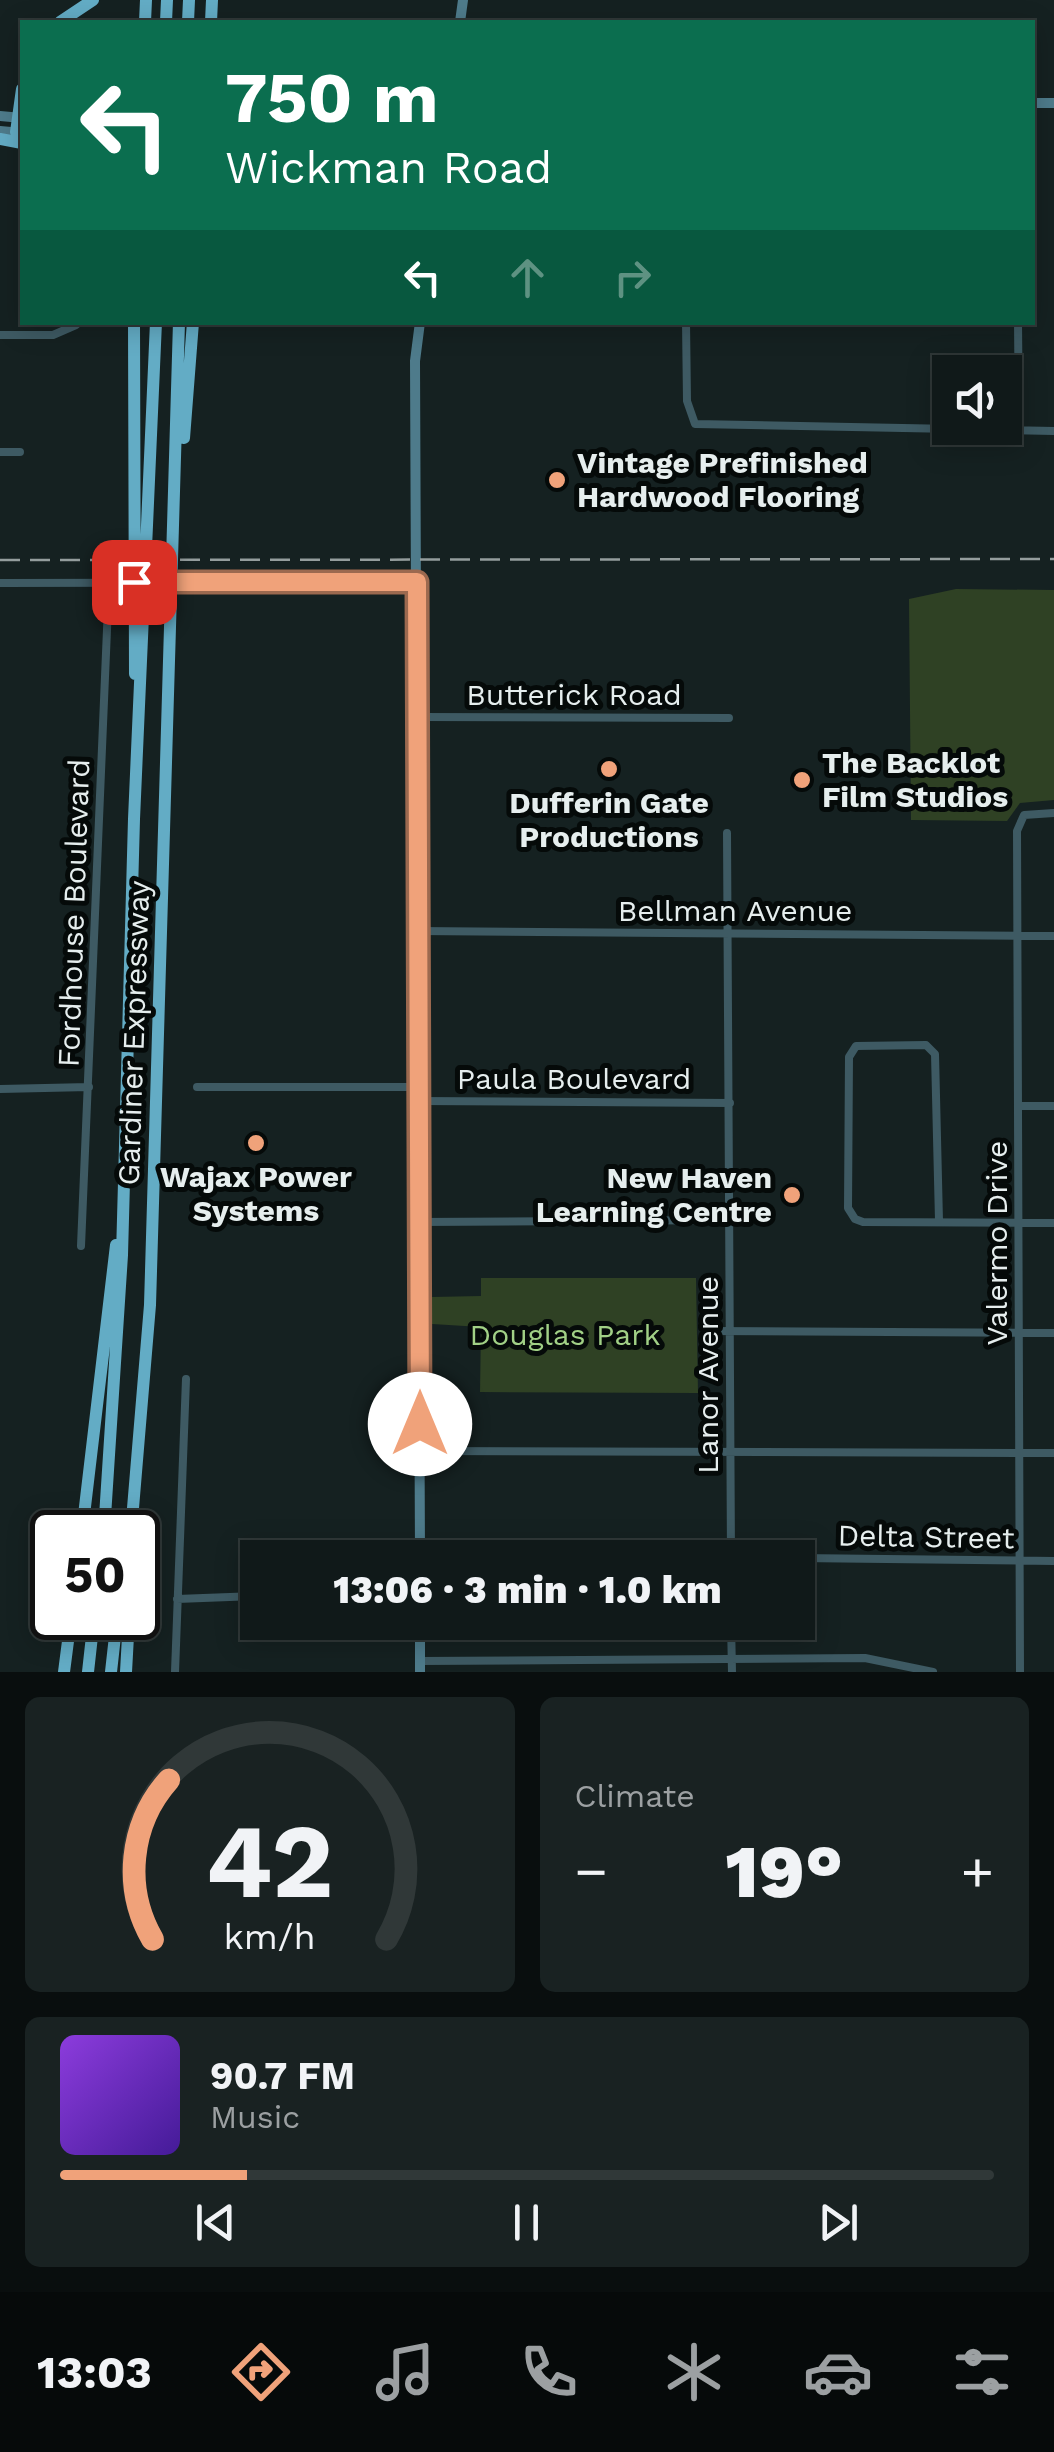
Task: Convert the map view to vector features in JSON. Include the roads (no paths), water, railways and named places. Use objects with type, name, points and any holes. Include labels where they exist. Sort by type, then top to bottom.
[{"type":"highway","points":[[63,20],[93,0]]},
{"type":"highway","points":[[0,139],[20,129]]},
{"type":"highway","points":[[126,325],[132,408]]},
{"type":"highway","name":"Gardiner Expressway","points":[[106,1510],[116,1379],[139,726],[139,606],[133,536],[134,325]]},
{"type":"highway","name":"Gardiner Expressway","points":[[139,606],[148,536],[156,325]]},
{"type":"highway","name":"Gardiner Expressway","points":[[134,1510],[150,1305],[179,325]]},
{"type":"highway","name":"Gardiner Expressway","points":[[174,534],[193,325]]},
{"type":"highway","points":[[85,1510],[120,1223]]},
{"type":"highway","points":[[64,1672],[68,1640]]},
{"type":"highway","points":[[88,1672],[92,1640]]},
{"type":"highway","points":[[111,1672],[115,1640]]},
{"type":"highway","points":[[126,1672],[127,1640]]},
{"type":"main road","points":[[0,116],[20,129]]},
{"type":"main road","points":[[0,131],[20,129]]},
{"type":"main road","points":[[420,325],[415,362],[420,1540]]},
{"type":"main road","points":[[420,1640],[420,1667]]},
{"type":"street","points":[[0,334],[53,336],[74,325]]},
{"type":"street","points":[[686,325],[687,401],[696,424],[932,428]]},
{"type":"street","points":[[1018,325],[1018,355]]},
{"type":"street","points":[[1022,430],[1054,430]]},
{"type":"street","points":[[0,452],[20,452]]},
{"type":"street","name":"Fordhouse Boulevard","points":[[80,1246],[109,582]]},
{"type":"street","points":[[0,583],[417,582]]},
{"type":"street","name":"Butterick Road","points":[[419,717],[729,718]]},
{"type":"street","name":"Valermo Drive","points":[[1020,1672],[1017,830],[1024,815],[1054,813]]},
{"type":"street","name":"Lanor Avenue","points":[[726,834],[731,1540]]},
{"type":"street","name":"Bellman Avenue","points":[[416,931],[1054,936]]},
{"type":"street","points":[[938,1221],[935,1054],[926,1045],[856,1046],[849,1058],[848,1208],[855,1219],[1020,1223],[1054,1223]]},
{"type":"street","points":[[0,1088],[89,1087]]},
{"type":"street","points":[[197,1087],[418,1087]]},
{"type":"street","name":"Paula Boulevard","points":[[418,1101],[730,1103]]},
{"type":"street","points":[[1019,1106],[1054,1106]]},
{"type":"street","points":[[419,1222],[730,1220]]},
{"type":"street","points":[[704,1331],[1054,1333]]},
{"type":"street","points":[[175,1672],[186,1379]]},
{"type":"street","points":[[420,1450],[1054,1452]]},
{"type":"street","name":"Delta Street","points":[[815,1558],[1054,1561]]},
{"type":"street","points":[[177,1599],[240,1597]]},
{"type":"street","points":[[731,1640],[732,1672]]},
{"type":"street","points":[[420,1667],[865,1658],[933,1672]]},
{"type":"railway","points":[[0,560],[1054,559]]},
{"type":"place","name":"Vintage Prefinished Hardwood Flooring","points":[[557,480]]},
{"type":"place","name":"Dufferin Gate Productions","points":[[609,769]]},
{"type":"place","name":"The Backlot Film Studios","points":[[802,780]]},
{"type":"place","name":"Wajax Power Systems","points":[[256,1143]]},
{"type":"place","name":"New Haven Learning Centre","points":[[792,1195]]},
{"type":"park label","name":"Douglas Park","points":[[565,1335]]}]
